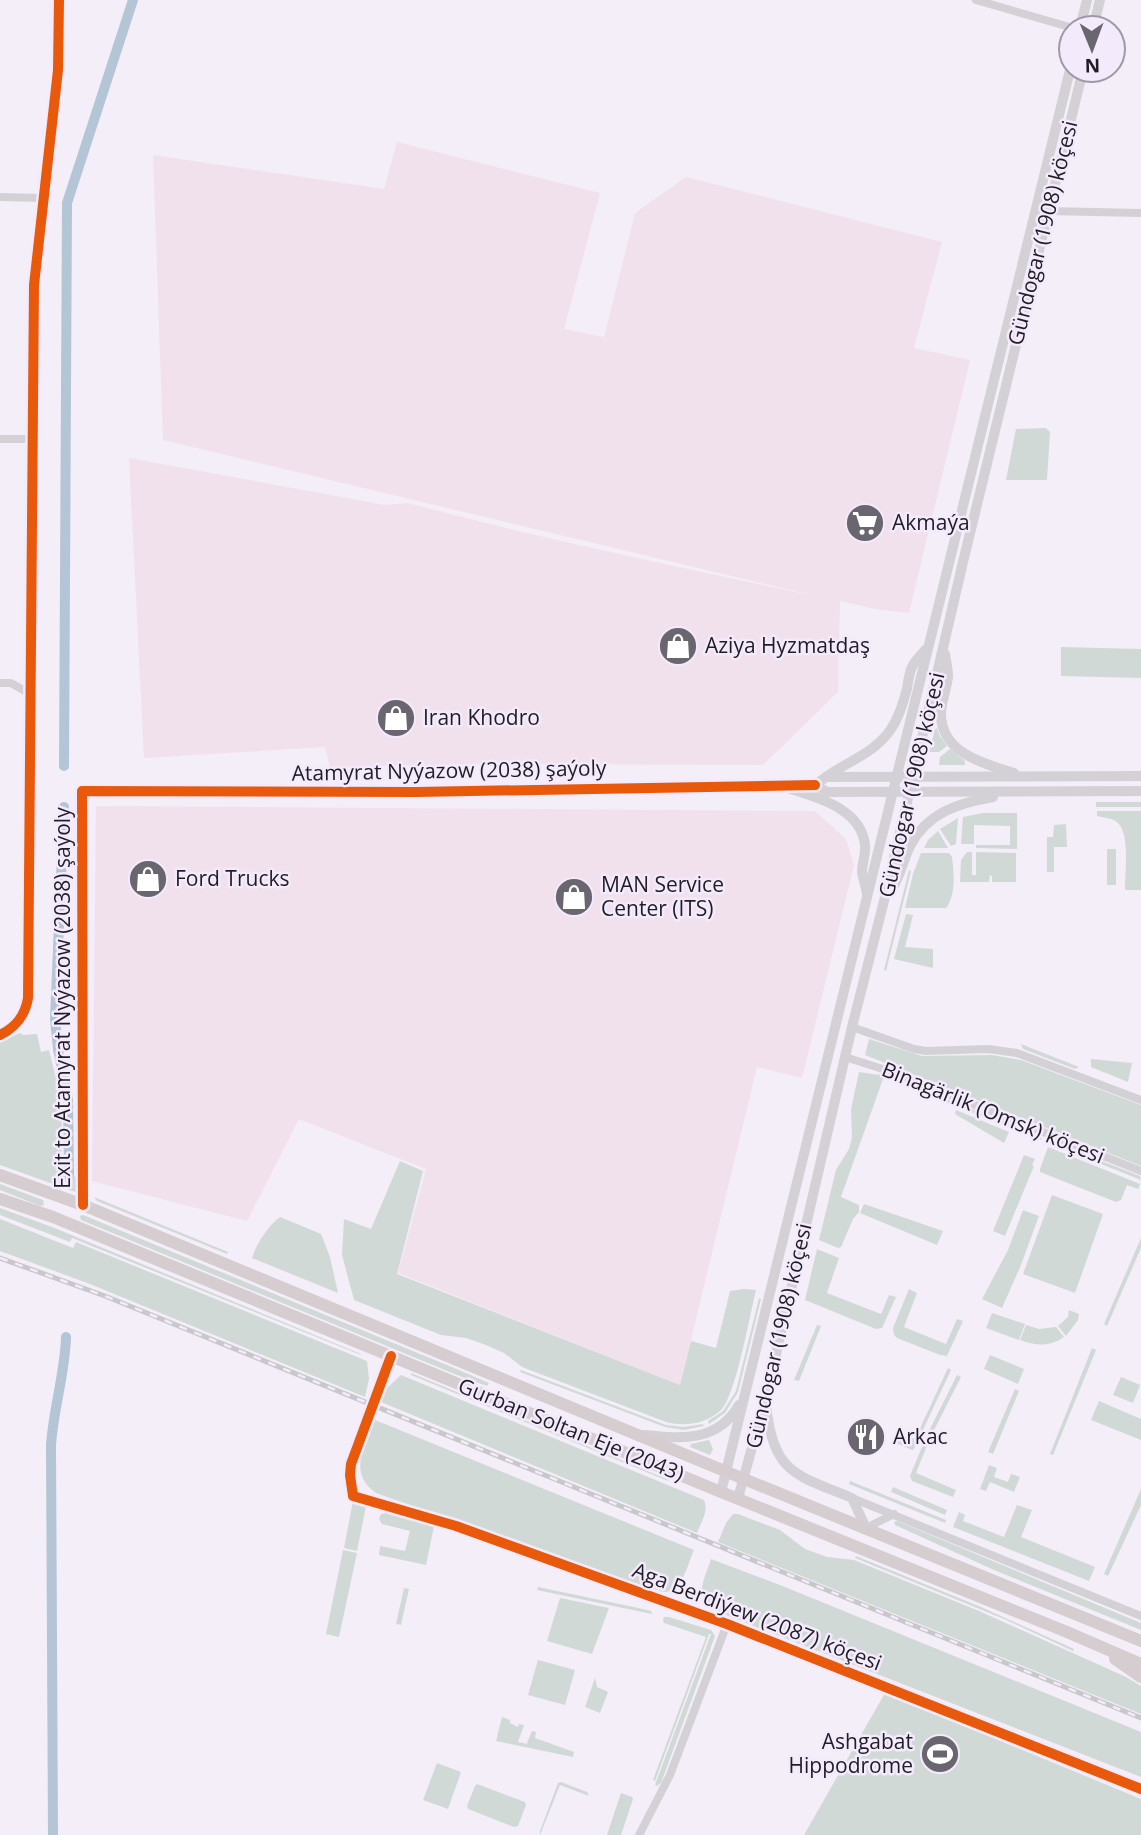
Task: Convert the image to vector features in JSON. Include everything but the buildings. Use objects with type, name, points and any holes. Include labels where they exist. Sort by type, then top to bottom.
[{"type":"highway","name":"Gurban Soltan Eje (2043)","points":[[0,1175],[83,1205],[1141,1641]]},
{"type":"highway","name":"Gurban Soltan Eje (2043)","points":[[0,1199],[53,1217],[1141,1664]]},
{"type":"highway","points":[[1091,1643],[1141,1677]]},
{"type":"main road","name":"Gündogar (1908) köçesi","points":[[721,1492],[1067,84]]},
{"type":"main road","name":"Gündogar (1908) köçesi","points":[[738,1499],[766,1397],[845,1056],[914,776],[962,562],[1080,84]]},
{"type":"main road","points":[[1036,209],[1048,211]]},
{"type":"main road","points":[[815,785],[844,764],[860,758],[892,728],[904,702],[911,668],[929,645]]},
{"type":"main road","points":[[944,646],[948,675],[941,716],[947,736],[954,746],[969,757],[1023,776]]},
{"type":"main road","points":[[826,777],[1141,776]]},
{"type":"main road","points":[[779,785],[838,807],[860,828],[865,843],[862,872],[868,896]]},
{"type":"main road","name":"Atamyrat Nyýazow (2038) şaýoly","points":[[815,785],[827,792],[1141,791]]},
{"type":"main road","points":[[884,901],[898,880],[909,847],[933,817],[954,806],[1021,791]]},
{"type":"main road","points":[[829,1051],[845,1056]]},
{"type":"main road","points":[[636,1434],[697,1437],[723,1424],[733,1415],[746,1394]]},
{"type":"main road","points":[[766,1397],[772,1441],[781,1459],[800,1475],[852,1498],[866,1528]]},
{"type":"street","points":[[0,1035],[21,1018],[28,998],[34,285],[58,70],[59,0]]},
{"type":"street","points":[[976,0],[1057,23]]},
{"type":"street","points":[[0,197],[43,198]]},
{"type":"street","points":[[1048,211],[1141,214]]},
{"type":"street","points":[[0,439],[32,439]]},
{"type":"street","points":[[0,683],[11,684],[30,694]]},
{"type":"street","name":"Atamyrat Nyýazow (2038) şaýoly","points":[[82,791],[416,792],[815,785]]},
{"type":"street","name":"Exit to Atamyrat Nyýazow (2038) şaýoly","points":[[82,791],[83,1205]]},
{"type":"street","points":[[852,1027],[926,1051],[988,1049],[1017,1053],[1141,1100]]},
{"type":"street","name":"Binagärlik (Omsk) köçesi","points":[[845,1056],[1141,1171]]},
{"type":"street","name":"Aga Berdiýew (2087) köçesi","points":[[391,1356],[351,1464],[353,1496],[456,1526],[727,1624],[1141,1790]]},
{"type":"street","points":[[852,1498],[1141,1616]]},
{"type":"street","points":[[866,1528],[894,1514]]},
{"type":"street","points":[[639,1835],[670,1775],[727,1624]]},
{"type":"shaded area","points":[[397,142],[600,193],[564,329],[604,337],[635,213],[686,177],[942,242],[914,348],[970,360],[909,613],[840,601],[838,692],[763,765],[500,764],[330,767],[325,747],[144,758],[129,458],[385,505],[407,503],[526,533],[828,599],[163,440],[153,155],[384,189]]},
{"type":"shaded area","points":[[1046,428],[1050,432],[1047,480],[1006,480],[1016,429]]},
{"type":"shaded area","points":[[1061,647],[1141,649],[1141,678],[1061,676]]},
{"type":"shaded area","points":[[937,728],[947,746],[939,752],[929,752],[935,729]]},
{"type":"shaded area","points":[[950,749],[965,761],[965,765],[939,765],[940,757]]},
{"type":"shaded area","points":[[1096,802],[1141,802],[1141,807],[1096,807]]},
{"type":"shaded area","points":[[96,806],[815,811],[846,839],[854,865],[802,1078],[757,1067],[680,1385],[398,1273],[426,1169],[299,1119],[247,1221],[92,1181]]},
{"type":"shaded area","points":[[1097,811],[1141,811],[1141,890],[1125,890],[1126,865],[1122,828],[1114,820],[1097,816]]},
{"type":"shaded area","points":[[983,813],[1017,813],[1017,849],[976,848],[976,845],[1010,845],[1010,826],[974,825],[974,844],[961,844],[963,817]]},
{"type":"shaded area","points":[[958,818],[956,844],[951,846],[940,829]]},
{"type":"shaded area","points":[[1066,824],[1067,847],[1054,847],[1054,872],[1047,872],[1047,837],[1053,837],[1054,825]]},
{"type":"shaded area","points":[[938,831],[948,848],[924,848],[928,840]]},
{"type":"shaded area","points":[[1107,849],[1116,849],[1116,885],[1107,885]]},
{"type":"shaded area","points":[[967,852],[972,852],[972,875],[976,875],[976,852],[1016,853],[1016,882],[992,882],[990,875],[989,882],[960,882],[961,860]]},
{"type":"shaded area","points":[[921,853],[949,853],[952,857],[953,890],[946,908],[905,908]]},
{"type":"shaded area","points":[[909,870],[911,871],[886,971],[884,970]]},
{"type":"shaded area","points":[[906,914],[913,915],[905,947],[933,949],[933,968],[894,959]]},
{"type":"shaded area","points":[[20,1033],[37,1034],[41,1052],[49,1050],[62,1111],[61,1176],[78,1177],[81,1194],[0,1165],[0,1042]]},
{"type":"shaded area","points":[[869,1039],[922,1056],[992,1055],[1021,1060],[1141,1105],[1141,1166],[865,1055]]},
{"type":"shaded area","points":[[1021,1044],[1079,1067],[1075,1069],[1023,1049]]},
{"type":"shaded area","points":[[1091,1059],[1132,1063],[1128,1082],[1091,1067]]},
{"type":"shaded area","points":[[859,1072],[880,1073],[883,1079],[841,1197],[859,1205],[859,1212],[838,1248],[819,1240],[836,1170],[849,1149],[852,1138],[851,1109]]},
{"type":"shaded area","points":[[931,1093],[1040,1136],[1042,1140],[930,1096]]},
{"type":"shaded area","points":[[956,1110],[1009,1132],[1004,1143],[955,1114]]},
{"type":"shaded area","points":[[1053,1142],[1140,1176],[1141,1180],[1051,1144]]},
{"type":"shaded area","points":[[1048,1147],[1140,1184],[1138,1189],[1127,1185],[1121,1200],[1116,1202],[1040,1172]]},
{"type":"shaded area","points":[[1024,1155],[1035,1159],[1032,1165],[1034,1166],[1005,1236],[993,1231]]},
{"type":"shaded area","points":[[400,1161],[423,1171],[397,1274],[680,1385],[691,1341],[716,1348],[730,1291],[756,1290],[737,1371],[722,1409],[710,1418],[696,1423],[666,1422],[522,1367],[504,1353],[486,1345],[466,1338],[441,1335],[354,1300],[342,1255],[344,1219],[371,1229]]},
{"type":"shaded area","points":[[0,1184],[43,1200],[44,1205],[40,1206],[0,1190]]},
{"type":"shaded area","points":[[1052,1195],[1103,1214],[1075,1293],[1023,1274]]},
{"type":"shaded area","points":[[94,1197],[228,1252],[227,1254],[97,1201]]},
{"type":"shaded area","points":[[864,1204],[943,1231],[937,1245],[860,1213]]},
{"type":"shaded area","points":[[0,1208],[361,1355],[72,1238],[70,1242],[0,1215]]},
{"type":"shaded area","points":[[1023,1210],[1039,1216],[1002,1308],[982,1299],[1008,1250]]},
{"type":"shaded area","points":[[80,1216],[489,1383],[487,1386],[457,1375],[81,1220]]},
{"type":"shaded area","points":[[280,1217],[321,1234],[330,1257],[338,1293],[252,1258],[263,1236]]},
{"type":"shaded area","points":[[0,1219],[73,1248],[76,1242],[367,1361],[369,1379],[365,1397],[90,1284],[0,1251]]},
{"type":"shaded area","points":[[1141,1238],[1141,1248],[1107,1326],[1104,1324]]},
{"type":"shaded area","points":[[817,1249],[839,1258],[827,1293],[881,1314],[889,1295],[896,1297],[882,1328],[876,1329],[805,1300]]},
{"type":"shaded area","points":[[909,1289],[917,1293],[904,1327],[946,1344],[957,1319],[963,1321],[947,1356],[894,1335],[893,1328]]},
{"type":"shaded area","points":[[759,1298],[761,1299],[738,1392],[725,1413],[709,1424],[708,1421],[723,1411],[736,1391]]},
{"type":"shaded area","points":[[1069,1310],[1079,1314],[1078,1320],[1066,1336],[1058,1326],[1068,1317]]},
{"type":"shaded area","points":[[992,1313],[1025,1324],[1019,1340],[986,1328]]},
{"type":"shaded area","points":[[817,1325],[821,1326],[799,1381],[794,1380]]},
{"type":"shaded area","points":[[1026,1325],[1039,1329],[1056,1327],[1064,1337],[1048,1344],[1026,1342],[1020,1340]]},
{"type":"shaded area","points":[[1092,1348],[1096,1350],[1053,1455],[1050,1454]]},
{"type":"shaded area","points":[[990,1355],[1024,1369],[1018,1384],[984,1369]]},
{"type":"shaded area","points":[[948,1368],[951,1370],[914,1449],[896,1443],[900,1433],[915,1439]]},
{"type":"shaded area","points":[[521,1370],[666,1425],[704,1426],[684,1430],[665,1427],[520,1372]]},
{"type":"shaded area","points":[[411,1373],[669,1480],[411,1375]]},
{"type":"shaded area","points":[[401,1375],[704,1500],[705,1512],[697,1533],[381,1402],[387,1388]]},
{"type":"shaded area","points":[[957,1375],[961,1377],[930,1438],[916,1473],[956,1490],[953,1497],[912,1481],[910,1476]]},
{"type":"shaded area","points":[[1121,1377],[1140,1385],[1133,1403],[1113,1395]]},
{"type":"shaded area","points":[[1015,1389],[1019,1391],[993,1454],[988,1452]]},
{"type":"shaded area","points":[[1099,1401],[1141,1419],[1141,1440],[1091,1420]]},
{"type":"shaded area","points":[[375,1420],[694,1550],[680,1583],[670,1591],[663,1592],[376,1493],[367,1485],[360,1468],[363,1449]]},
{"type":"shaded area","points":[[709,1440],[713,1449],[710,1455],[690,1447],[691,1444]]},
{"type":"shaded area","points":[[989,1465],[997,1468],[994,1477],[1008,1482],[1011,1474],[1020,1477],[1014,1492],[990,1482],[986,1491],[980,1489]]},
{"type":"shaded area","points":[[850,1481],[946,1520],[945,1523],[849,1484]]},
{"type":"shaded area","points":[[893,1487],[947,1510],[945,1515],[891,1492]]},
{"type":"shaded area","points":[[1141,1489],[1141,1505],[1108,1576],[1104,1574]]},
{"type":"shaded area","points":[[353,1501],[363,1502],[366,1506],[357,1551],[344,1548]]},
{"type":"shaded area","points":[[1017,1505],[1032,1510],[1021,1537],[1095,1567],[1089,1581],[953,1527],[959,1512],[965,1515],[963,1521],[1004,1537]]},
{"type":"shaded area","points":[[387,1513],[434,1526],[426,1565],[379,1555],[380,1546],[405,1551],[410,1531],[382,1524],[379,1519],[381,1514]]},
{"type":"shaded area","points":[[733,1514],[780,1530],[805,1549],[827,1557],[854,1560],[979,1611],[1126,1677],[1141,1686],[1141,1714],[718,1542]]},
{"type":"shaded area","points":[[894,1522],[1141,1623],[1141,1630],[994,1570],[895,1525]]},
{"type":"shaded area","points":[[343,1550],[357,1553],[339,1637],[326,1634]]},
{"type":"shaded area","points":[[856,1556],[981,1607],[1074,1649],[1073,1651],[1004,1619],[855,1558]]},
{"type":"shaded area","points":[[711,1559],[1141,1732],[1141,1777],[723,1614],[703,1597],[703,1584]]},
{"type":"shaded area","points":[[538,1587],[643,1609],[651,1611],[652,1614],[537,1590]]},
{"type":"shaded area","points":[[404,1588],[409,1589],[401,1625],[396,1624]]},
{"type":"shaded area","points":[[560,1598],[609,1608],[592,1654],[547,1641]]},
{"type":"shaded area","points":[[664,1617],[711,1630],[715,1636],[661,1783],[657,1786],[655,1785],[711,1634],[655,1781],[653,1780],[706,1637],[664,1623]]},
{"type":"shaded area","points":[[538,1660],[575,1670],[565,1705],[528,1695]]},
{"type":"shaded area","points":[[595,1678],[597,1687],[608,1692],[600,1713],[585,1707]]},
{"type":"shaded area","name":"Ashgabat Hippodrome","points":[[885,1693],[1141,1799],[1141,1835],[804,1835]]},
{"type":"shaded area","points":[[502,1717],[518,1727],[519,1724],[524,1725],[518,1742],[528,1744],[532,1731],[536,1732],[535,1738],[574,1752],[573,1757],[496,1741]]},
{"type":"shaded area","points":[[437,1763],[461,1772],[448,1809],[423,1800]]},
{"type":"shaded area","points":[[558,1783],[587,1792],[589,1796],[560,1785],[540,1835]]},
{"type":"shaded area","points":[[477,1784],[525,1802],[518,1826],[514,1827],[468,1809]]},
{"type":"shaded area","points":[[621,1793],[633,1799],[621,1835],[607,1835]]},
{"type":"waterway","points":[[64,766],[67,203],[133,0]]},
{"type":"waterway","points":[[64,807],[55,1019],[68,1099],[69,1175]]},
{"type":"waterway","points":[[53,1835],[51,1446],[66,1337]]},
{"type":"railway","points":[[0,1258],[105,1296],[1141,1718]]},
{"type":"cycle path","points":[[0,1035],[19,1020],[28,998],[34,285],[58,70],[59,0]]},
{"type":"cycle path","points":[[83,1205],[82,791],[416,792],[815,785]]},
{"type":"cycle path","points":[[391,1356],[351,1464],[353,1496],[456,1526],[727,1624],[1141,1789]]},
{"type":"place","name":"Аkmaýa","points":[[865,523]]},
{"type":"place","name":"Aziya Hyzmatdaş","points":[[678,646]]},
{"type":"place","name":"Iran Khodro","points":[[396,718]]},
{"type":"place","name":"Ford Trucks","points":[[148,879]]},
{"type":"place","name":"MAN Service Center (ITS)","points":[[574,897]]},
{"type":"place","name":"Arkac","points":[[866,1437]]},
{"type":"place","name":"Ashgabat Hippodrome","points":[[940,1754]]}]
